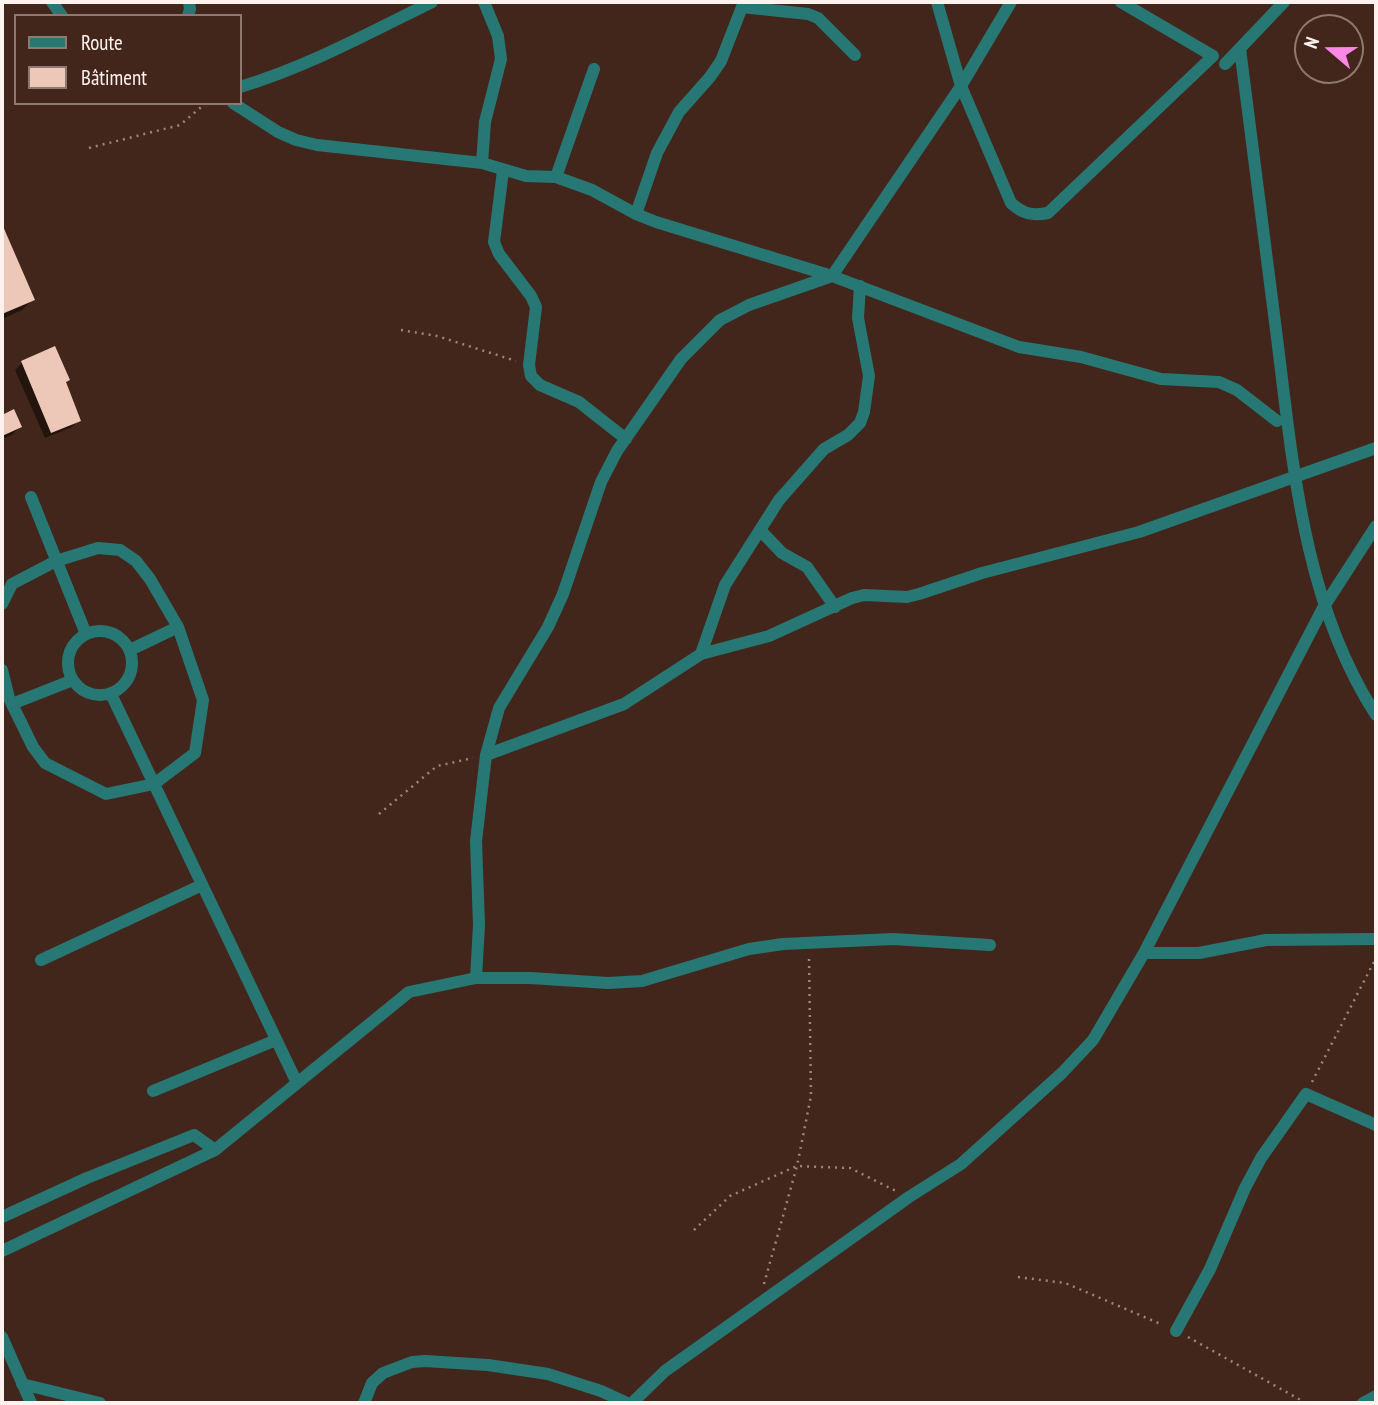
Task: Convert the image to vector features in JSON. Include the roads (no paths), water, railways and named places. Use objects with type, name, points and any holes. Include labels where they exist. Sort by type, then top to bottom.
[{"type":"street","points":[[242,86],[310,62],[432,2]]},
{"type":"street","points":[[482,163],[485,122],[501,59],[498,36],[484,2]]},
{"type":"street","points":[[937,2],[961,86],[1011,203],[1020,211],[1035,216],[1048,214],[1213,56],[1121,2]]},
{"type":"street","points":[[476,978],[476,841],[486,755],[499,708],[548,627],[563,594],[601,482],[617,451],[681,359],[720,320],[749,304],[832,276],[961,86],[1011,2]]},
{"type":"street","points":[[1225,64],[1284,2]]},
{"type":"street","points":[[636,214],[657,153],[678,112],[721,61],[742,5],[808,14],[818,19],[855,55]]},
{"type":"street","points":[[1240,48],[1295,475],[1324,608],[1358,687],[1376,715]]},
{"type":"street","points":[[556,177],[594,69]]},
{"type":"street","points":[[236,105],[278,132],[317,145],[482,163],[526,176],[556,177],[592,190],[636,214],[688,233],[832,276],[1019,347],[1081,357],[1161,379],[1219,382],[1237,390],[1277,421]]},
{"type":"street","points":[[503,171],[494,242],[499,254],[531,296],[536,307],[529,365],[531,376],[537,383],[579,402],[626,439]]},
{"type":"street","points":[[701,654],[725,585],[779,500],[808,464],[860,423],[869,376],[858,317],[860,286]]},
{"type":"street","points":[[486,755],[624,704],[701,654],[769,636],[864,595],[906,597],[982,573],[1139,532],[1376,447]]},
{"type":"street","points":[[31,497],[86,634]]},
{"type":"street","points":[[364,1403],[372,1383],[383,1373],[412,1362],[425,1361],[488,1365],[548,1374],[629,1403],[665,1371],[909,1197],[961,1164],[1062,1073],[1093,1040],[1144,953],[1324,608],[1376,526]]},
{"type":"street","points":[[760,530],[782,553],[807,567],[835,607]]},
{"type":"street","points":[[2,604],[12,584],[56,561],[98,548],[120,550],[136,561],[150,579],[178,627],[203,700],[195,753],[154,784],[106,794],[45,763],[33,747],[12,704],[2,670]]},
{"type":"street","points":[[130,650],[178,627]]},
{"type":"street","points":[[106,632],[124,641],[130,650],[132,670],[128,680],[111,694],[89,694],[73,680],[69,659],[72,649],[86,634],[106,632]]},
{"type":"street","points":[[12,704],[73,680]]},
{"type":"street","points":[[111,694],[297,1083]]},
{"type":"street","points":[[41,960],[202,885]]},
{"type":"street","points":[[2,1251],[215,1150],[409,992],[476,978],[608,983],[642,981],[750,948],[809,943],[894,939],[990,945]]},
{"type":"street","points":[[1144,953],[1199,953],[1266,940],[1376,939]]},
{"type":"street","points":[[153,1091],[276,1040]]},
{"type":"street","points":[[1177,1331],[1210,1269],[1261,1158],[1306,1094],[1376,1125]]},
{"type":"street","points":[[2,1217],[87,1178],[194,1135],[215,1150]]},
{"type":"street","points":[[2,1337],[31,1403]]},
{"type":"street","points":[[22,1384],[100,1403]]},
{"type":"street","points":[[1363,1403],[1376,1396]]}]
